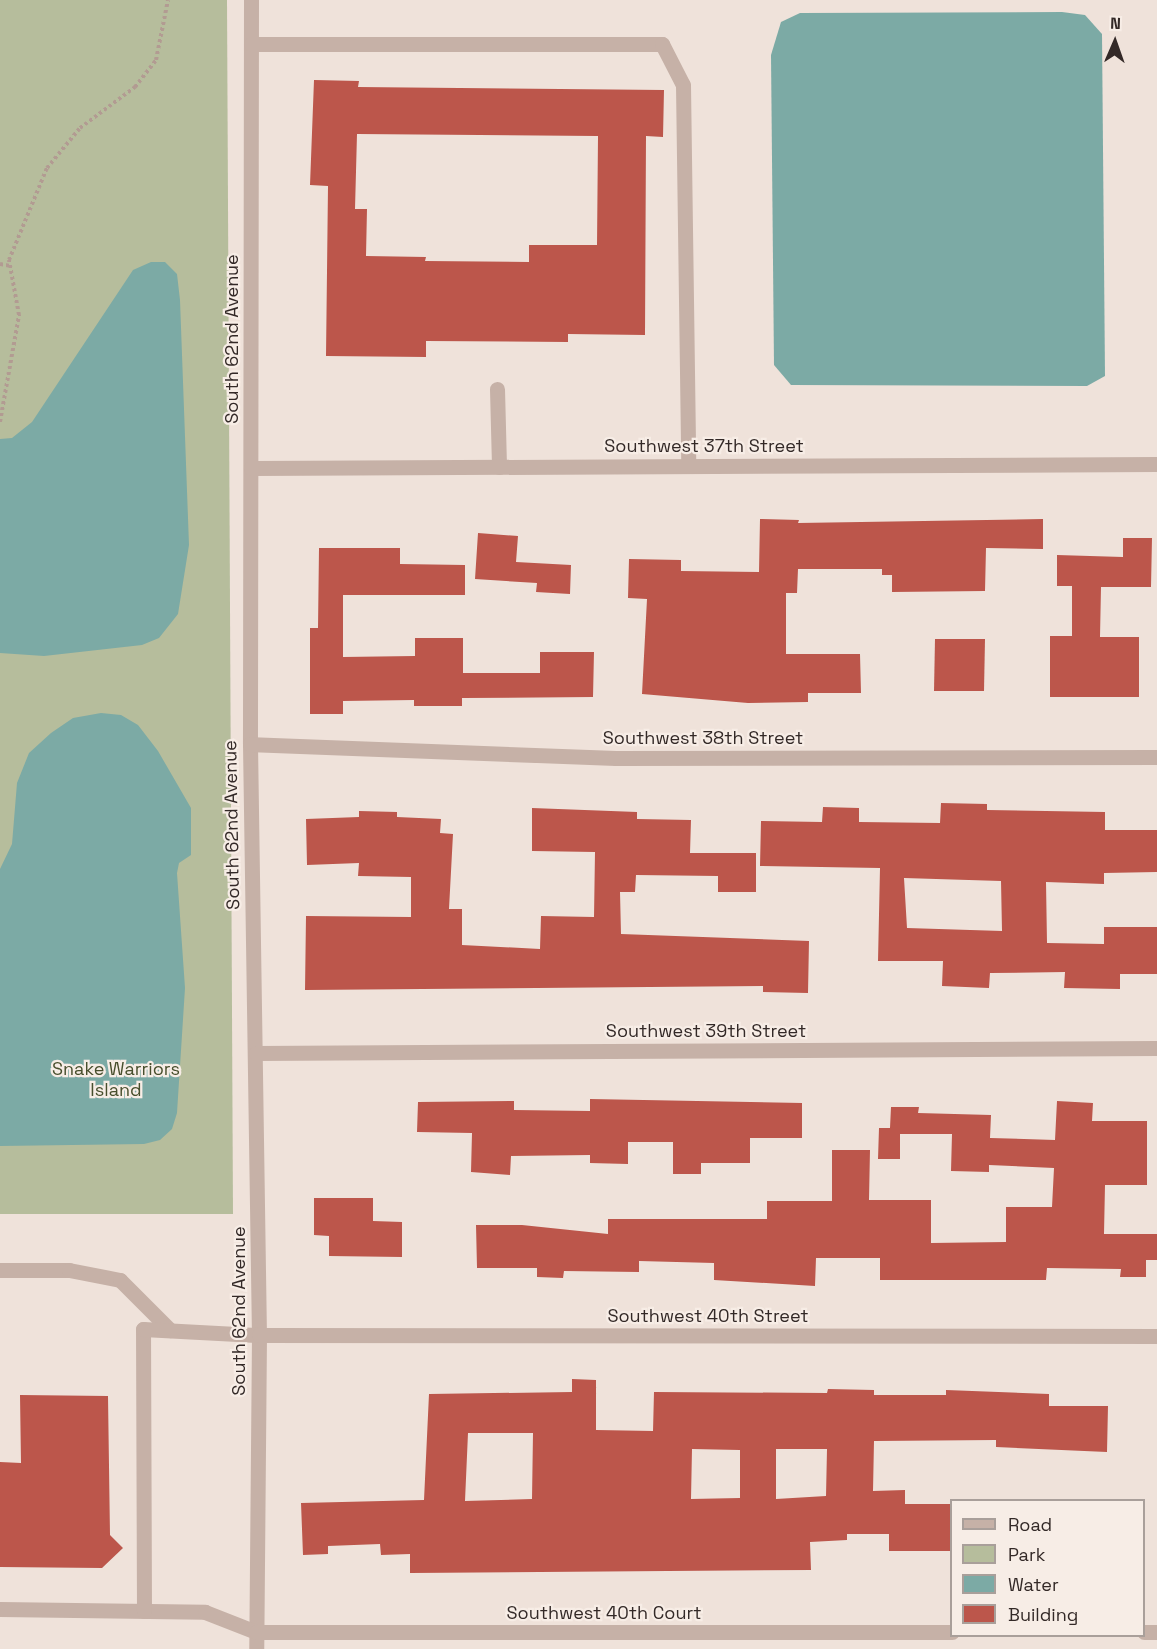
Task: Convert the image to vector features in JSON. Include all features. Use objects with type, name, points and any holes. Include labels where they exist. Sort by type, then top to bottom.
[{"type":"street","name":"South 62nd Avenue","points":[[251,0],[250,744],[259,1335],[256,1649]]},
{"type":"street","points":[[251,44],[662,44],[683,85],[688,466]]},
{"type":"street","points":[[497,389],[500,467]]},
{"type":"street","name":"Southwest 37th Street","points":[[251,468],[1157,464]]},
{"type":"street","name":"Southwest 38th Street","points":[[250,744],[616,758],[1157,757]]},
{"type":"street","name":"Southwest 39th Street","points":[[256,1053],[1157,1048]]},
{"type":"street","points":[[0,1270],[69,1270],[120,1280],[170,1330]]},
{"type":"street","name":"Southwest 40th Street","points":[[144,1611],[143,1329],[259,1335],[1157,1336]]},
{"type":"street","points":[[0,1610],[205,1612],[256,1632]]},
{"type":"street","name":"Southwest 40th Court","points":[[256,1632],[950,1632]]},
{"type":"path","points":[[0,422],[19,315],[9,260],[47,168],[80,128],[135,87],[156,60],[168,0]]},
{"type":"path","points":[[0,264],[10,266]]},
{"type":"green space","name":"Snake Warriors Island","points":[[0,0],[227,0],[233,1214],[0,1214]]},
{"type":"water","points":[[1062,12],[1085,15],[1102,34],[1105,376],[1087,386],[791,385],[774,365],[771,55],[781,22],[800,13]]},
{"type":"water","points":[[151,262],[165,262],[177,274],[180,300],[189,545],[178,614],[159,638],[142,645],[44,656],[0,653],[0,439],[12,438],[32,422],[133,270]]},
{"type":"water","points":[[101,713],[121,715],[138,725],[158,751],[191,808],[191,855],[179,863],[177,873],[185,988],[177,1113],[172,1129],[160,1140],[144,1144],[0,1146],[0,869],[12,844],[17,783],[29,753],[51,733],[73,718]]},
{"type":"building","points":[[314,80],[359,81],[358,87],[664,90],[663,137],[646,136],[645,335],[568,334],[568,342],[426,341],[426,357],[326,356],[328,186],[310,185]],"holes":[[[357,134],[598,136],[597,245],[529,245],[529,262],[425,261],[426,257],[366,256],[367,209],[355,209]]]},
{"type":"building","points":[[760,519],[799,520],[798,523],[1043,519],[1043,549],[986,548],[985,591],[892,592],[892,575],[882,575],[882,569],[798,569],[797,593],[786,593],[786,654],[860,654],[861,693],[808,693],[808,702],[748,703],[642,694],[647,599],[628,598],[629,559],[681,560],[681,571],[759,572]]},
{"type":"building","points":[[478,533],[518,536],[516,562],[571,565],[570,594],[536,592],[537,583],[475,579]]},
{"type":"building","points":[[1123,538],[1152,538],[1151,587],[1101,587],[1100,637],[1139,637],[1139,697],[1050,697],[1050,636],[1072,636],[1072,586],[1057,586],[1057,555],[1123,557]]},
{"type":"building","points":[[319,548],[400,548],[400,564],[465,565],[465,595],[343,595],[343,657],[415,656],[415,638],[463,638],[463,673],[540,673],[540,652],[594,652],[593,697],[462,698],[462,706],[414,706],[414,700],[343,701],[343,714],[310,714],[310,628],[318,628]]},
{"type":"building","points":[[935,639],[985,639],[984,691],[934,691]]},
{"type":"building","points":[[941,803],[987,804],[987,810],[1105,812],[1105,830],[1157,830],[1157,872],[1104,873],[1104,884],[1046,882],[1047,943],[1104,944],[1104,927],[1157,927],[1157,974],[1120,974],[1120,989],[1064,988],[1065,972],[990,973],[989,988],[942,986],[943,961],[878,961],[880,868],[760,866],[761,821],[822,822],[823,807],[859,808],[859,822],[940,823]],"holes":[[[904,878],[1001,881],[1002,931],[907,928]]]},
{"type":"building","points":[[532,808],[637,812],[637,819],[691,820],[690,853],[756,853],[756,892],[718,892],[718,876],[636,875],[635,892],[620,892],[621,934],[809,941],[808,993],[763,992],[763,986],[305,990],[306,916],[411,917],[411,877],[358,876],[359,863],[307,865],[306,819],[359,817],[359,811],[397,812],[397,817],[441,819],[440,833],[453,834],[449,909],[462,909],[462,945],[540,949],[541,916],[594,917],[595,852],[532,851]]},
{"type":"building","points":[[590,1099],[802,1103],[802,1138],[750,1138],[750,1163],[701,1163],[701,1174],[673,1174],[673,1142],[628,1142],[628,1164],[590,1163],[590,1155],[511,1156],[510,1175],[471,1172],[472,1133],[417,1132],[418,1102],[514,1101],[514,1110],[590,1111]]},
{"type":"building","points":[[1057,1101],[1093,1103],[1092,1121],[1147,1121],[1147,1185],[1105,1185],[1104,1234],[1157,1234],[1157,1260],[1146,1260],[1146,1277],[1120,1277],[1121,1269],[1047,1268],[1046,1280],[880,1280],[880,1258],[816,1258],[815,1286],[714,1280],[714,1263],[639,1261],[639,1272],[564,1271],[563,1278],[537,1277],[537,1268],[477,1268],[476,1225],[522,1225],[608,1234],[608,1219],[767,1219],[767,1201],[832,1201],[832,1150],[870,1150],[869,1200],[931,1200],[931,1243],[1006,1242],[1006,1207],[1052,1207],[1054,1168],[989,1165],[989,1172],[951,1171],[952,1134],[900,1134],[900,1159],[878,1159],[879,1128],[890,1128],[891,1107],[919,1107],[918,1113],[991,1115],[990,1138],[1055,1140]]},
{"type":"building","points":[[314,1198],[373,1198],[373,1221],[402,1222],[402,1257],[329,1256],[329,1236],[314,1235]]},
{"type":"building","points":[[572,1379],[596,1380],[596,1430],[653,1431],[654,1392],[827,1393],[828,1389],[874,1390],[874,1395],[946,1395],[946,1390],[1049,1394],[1049,1406],[1108,1406],[1107,1452],[996,1447],[996,1440],[874,1441],[873,1491],[905,1490],[905,1504],[950,1504],[950,1551],[889,1551],[889,1534],[847,1534],[847,1540],[810,1542],[811,1570],[410,1573],[410,1554],[381,1555],[380,1544],[328,1546],[328,1554],[303,1555],[301,1503],[424,1500],[429,1394],[572,1392]],"holes":[[[468,1433],[533,1433],[532,1499],[465,1501]],[[692,1449],[740,1450],[740,1498],[691,1499]],[[776,1449],[827,1449],[826,1496],[776,1499]]]},
{"type":"building","points":[[20,1395],[108,1396],[110,1535],[123,1548],[102,1568],[0,1567],[0,1462],[21,1463]]}]
